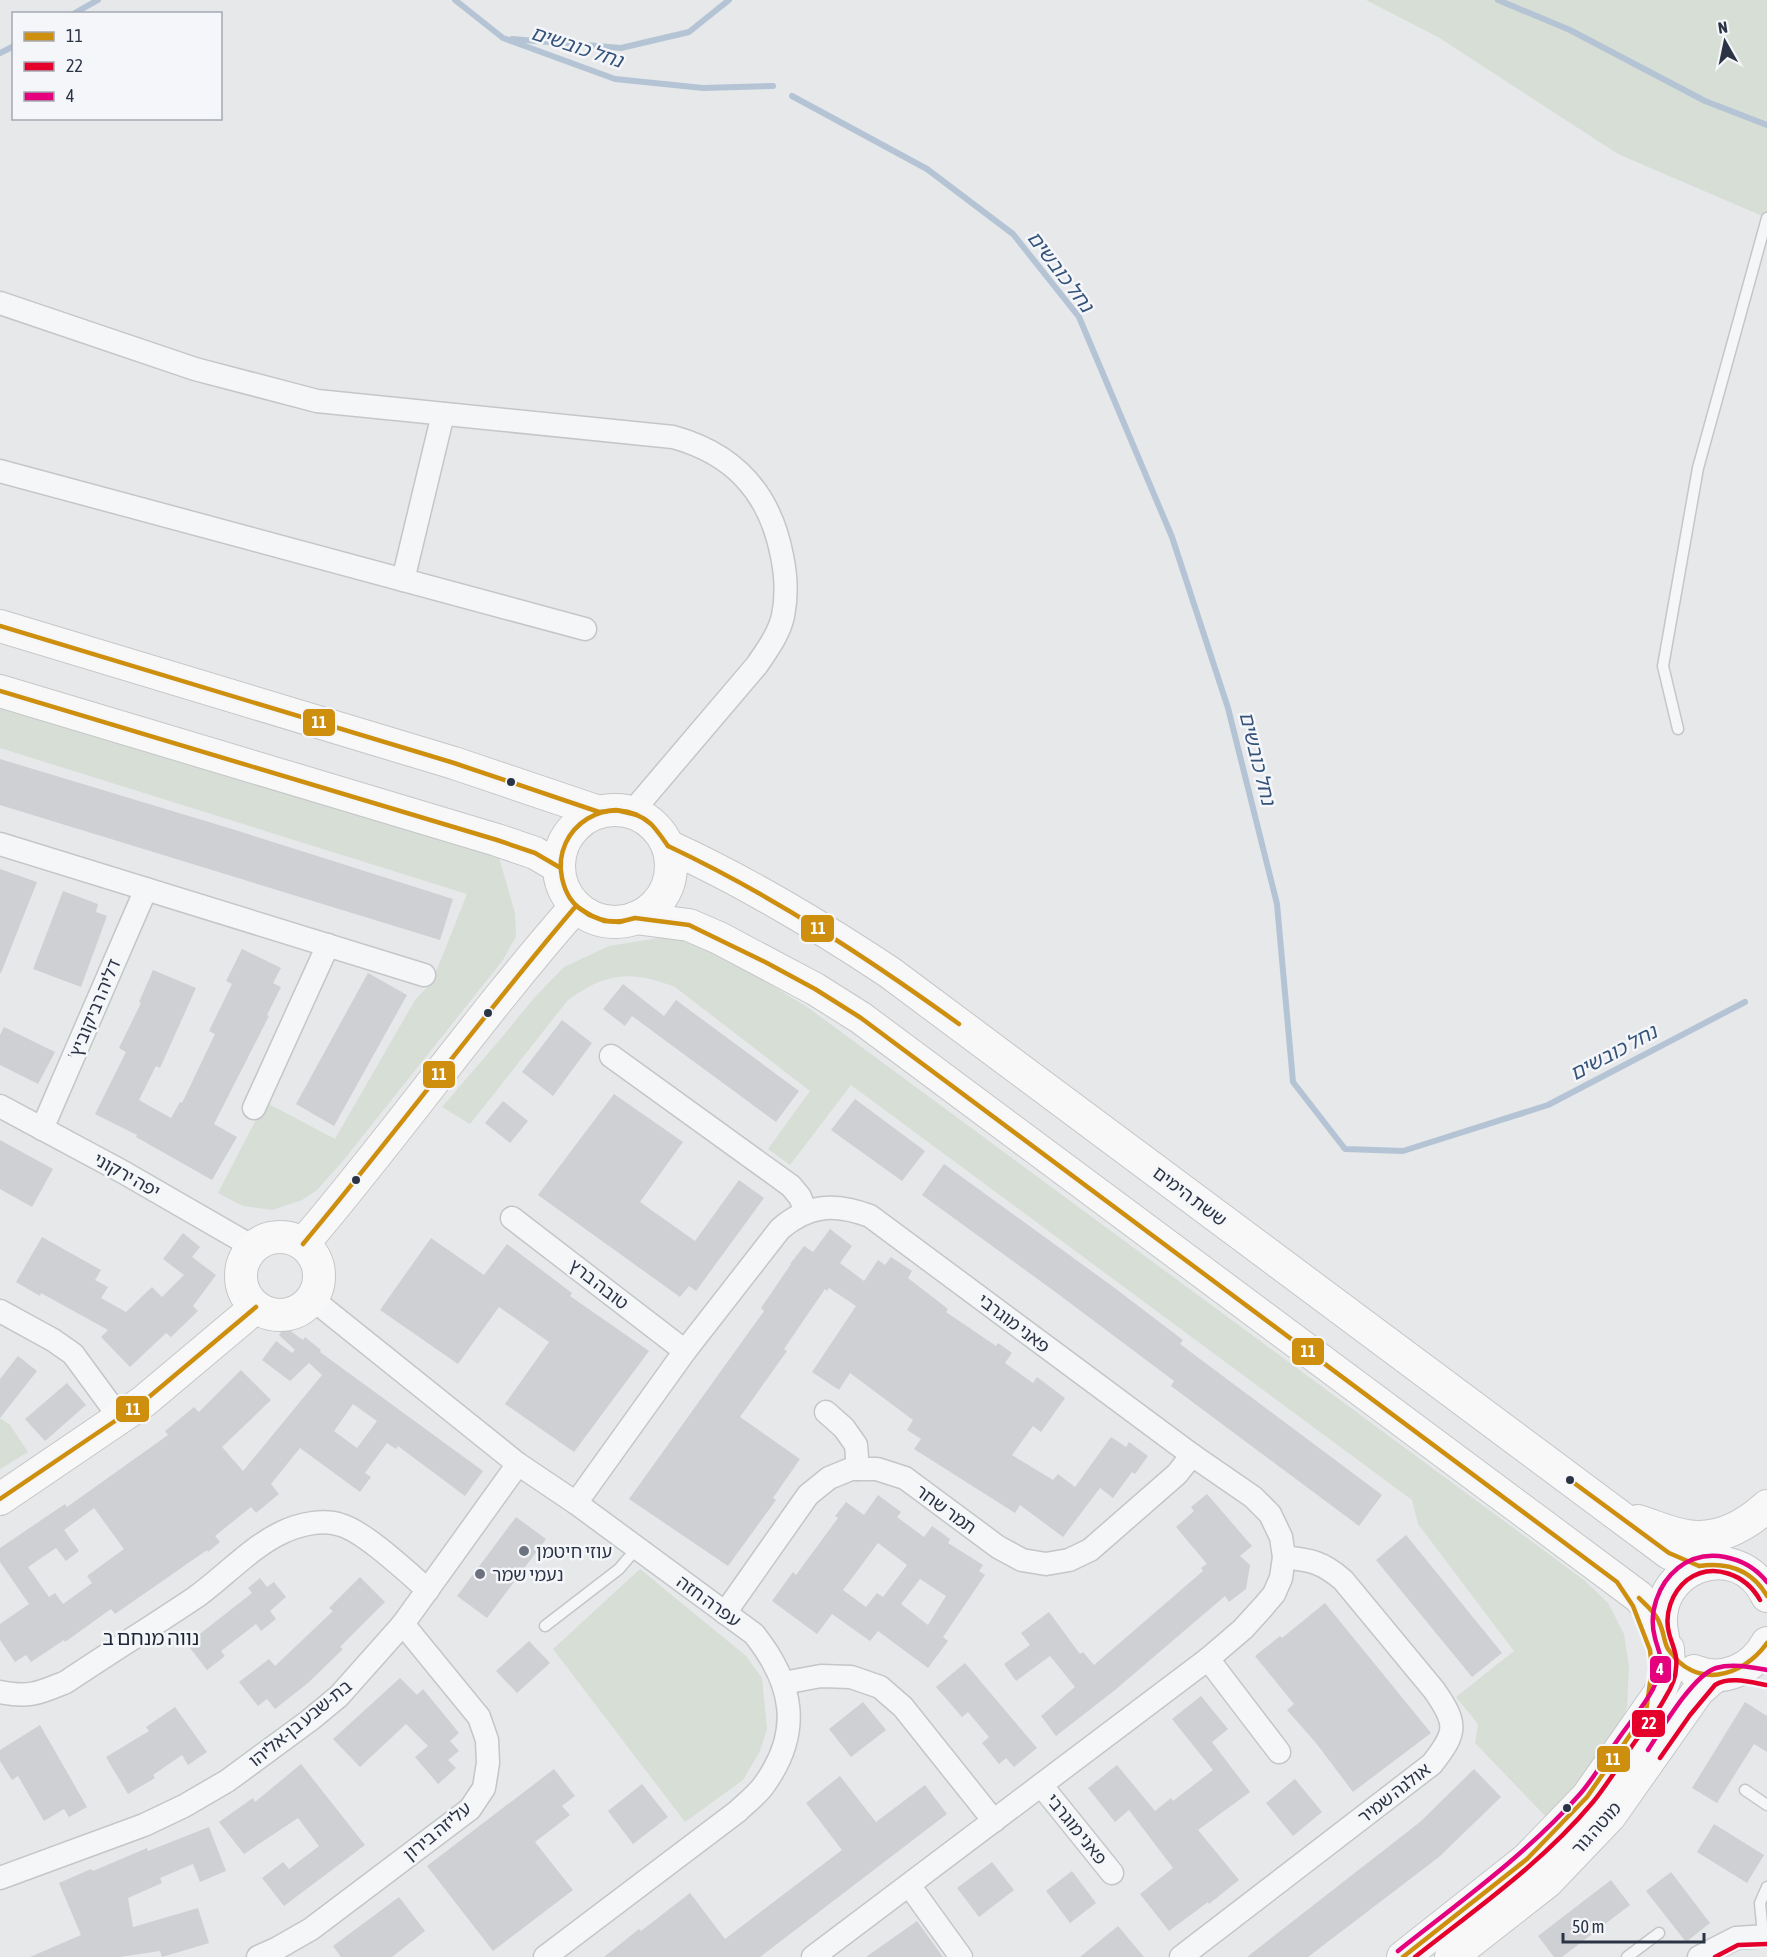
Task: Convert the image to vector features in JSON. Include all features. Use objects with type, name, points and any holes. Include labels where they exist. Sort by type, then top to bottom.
[{"type":"main road","points":[[0,626],[454,763],[599,812]]},
{"type":"main road","points":[[0,691],[498,840],[535,853],[559,867]]},
{"type":"main road","points":[[616,810],[632,813],[648,820],[660,832],[668,846],[671,863],[669,881],[662,897],[650,910],[635,918],[619,922],[604,921],[576,906],[567,895],[561,881],[559,867],[561,849],[570,833],[582,820],[599,812],[616,810]]},
{"type":"main road","name":"ששת הימים","points":[[668,846],[793,910],[889,972],[1669,1553],[1711,1565],[1739,1568],[1753,1577],[1767,1596]]},
{"type":"main road","points":[[303,1244],[342,1199],[538,949],[576,906]]},
{"type":"main road","points":[[635,918],[689,925],[719,938],[815,989],[861,1018],[1639,1597],[1680,1663],[1697,1672],[1767,1678]]},
{"type":"main road","points":[[278,1237],[291,1238],[303,1244],[312,1252],[319,1276],[317,1288],[311,1298],[303,1307],[286,1314],[267,1313],[256,1307],[248,1299],[240,1278],[246,1256],[253,1247],[264,1240],[278,1237]]},
{"type":"main road","points":[[0,1499],[143,1402],[256,1307]]},
{"type":"main road","points":[[1615,1514],[1687,1536],[1714,1536],[1735,1529],[1753,1519],[1767,1506]]},
{"type":"main road","points":[[1711,1565],[1760,1538],[1767,1527]]},
{"type":"main road","name":"מוטה גור","points":[[1403,1957],[1527,1859],[1587,1797],[1659,1694],[1669,1668],[1662,1604],[1670,1588],[1683,1575],[1711,1565]]},
{"type":"main road","points":[[1617,1582],[1633,1606],[1650,1650],[1652,1668],[1646,1712]]},
{"type":"main road","name":"מוטה גור","points":[[1451,1957],[1547,1882],[1610,1816],[1698,1690],[1725,1674],[1749,1665],[1762,1653],[1767,1643]]},
{"type":"street","points":[[0,303],[195,369],[317,401],[655,435],[692,442],[735,467],[756,490],[776,528],[784,567],[783,617],[772,642],[757,665],[632,813]]},
{"type":"street","points":[[404,580],[442,414]]},
{"type":"street","points":[[0,471],[585,629]]},
{"type":"street","points":[[0,844],[424,975]]},
{"type":"street","name":"'דליה רביקוביץ","points":[[42,1129],[146,889]]},
{"type":"street","points":[[254,1108],[328,945]]},
{"type":"street","points":[[576,1503],[685,1351],[780,1229],[806,1212],[800,1197],[791,1186],[611,1056]]},
{"type":"street","name":"יפה ירקוני","points":[[0,1106],[123,1172],[253,1247]]},
{"type":"street","name":"פאני מוגרבי","points":[[806,1212],[828,1207],[849,1208],[870,1216],[1192,1455],[1253,1497],[1270,1514],[1281,1537],[1284,1557],[1281,1578],[1274,1593],[1243,1629],[1208,1659],[813,1957]]},
{"type":"street","name":"טובה ברץ","points":[[512,1218],[685,1351]]},
{"type":"street","name":"עפרה חזה","points":[[311,1298],[518,1464],[576,1503],[754,1634],[771,1655],[783,1683],[789,1713],[788,1736],[780,1759],[763,1787],[738,1811],[545,1957]]},
{"type":"street","points":[[0,1311],[53,1340],[73,1354],[120,1418]]},
{"type":"street","points":[[826,1412],[844,1428],[856,1445],[858,1469]]},
{"type":"street","name":"תמר שחר","points":[[725,1613],[808,1495],[829,1478],[851,1469],[878,1469],[905,1478],[998,1547],[1022,1560],[1046,1564],[1069,1560],[1090,1551],[1177,1474],[1192,1455]]},
{"type":"street","name":"בת-שבע בן-אליהו","points":[[0,1878],[144,1825],[184,1806],[227,1781],[266,1754],[339,1696],[403,1624],[518,1464]]},
{"type":"street","points":[[0,1692],[21,1697],[66,1682],[196,1597],[262,1545],[283,1532],[302,1526],[322,1522],[340,1525],[357,1532],[428,1590]]},
{"type":"street","name":"אולגה שמיר","points":[[1181,1957],[1432,1764],[1447,1745],[1453,1728],[1448,1709],[1434,1690],[1343,1580],[1329,1568],[1312,1560],[1284,1557]]},
{"type":"street","name":"עליזה בירון","points":[[258,1957],[311,1929],[470,1809],[484,1788],[488,1763],[487,1740],[479,1717],[403,1624]]},
{"type":"street","points":[[1208,1659],[1279,1752]]},
{"type":"street","points":[[783,1683],[821,1676],[851,1677],[880,1687],[903,1707],[994,1821]]},
{"type":"street","name":"פאני מוגרבי","points":[[1041,1785],[1112,1873]]},
{"type":"street","points":[[909,1885],[962,1957]]},
{"type":"street","points":[[1699,1957],[1736,1938],[1765,1935]]},
{"type":"lane","points":[[1678,729],[1663,666],[1698,468],[1767,218]]},
{"type":"lane","points":[[545,1626],[619,1569],[637,1548]]},
{"type":"lane","points":[[1745,1790],[1767,1805]]},
{"type":"lane","points":[[1765,1935],[1760,1903],[1767,1887]]},
{"type":"lane","points":[[1627,1957],[1659,1933]]},
{"type":"shaded area","points":[[1366,0],[1767,0],[1767,218],[1618,154],[1438,37]]},
{"type":"shaded area","points":[[0,704],[421,834],[498,854],[515,913],[516,936],[503,960],[342,1162],[317,1190],[302,1200],[272,1210],[243,1206],[218,1193],[265,1102],[335,1139],[415,1000],[432,982],[467,894],[0,748]]},
{"type":"shaded area","points":[[664,937],[698,944],[747,970],[810,1009],[1584,1580],[1608,1603],[1624,1634],[1629,1666],[1627,1707],[1615,1737],[1550,1821],[1475,1743],[1478,1724],[1456,1697],[1514,1651],[1418,1524],[1412,1500],[851,1085],[790,1165],[768,1149],[810,1091],[675,987],[632,976],[607,979],[568,1000],[470,1124],[442,1107],[534,998],[564,967],[609,946]]},
{"type":"shaded area","points":[[0,1418],[10,1425],[28,1452],[0,1469]]},
{"type":"shaded area","points":[[640,1569],[746,1656],[762,1678],[767,1729],[760,1751],[743,1780],[685,1822],[553,1649]]},
{"type":"building","points":[[0,759],[453,899],[440,940],[0,805]]},
{"type":"building","points":[[0,869],[37,882],[1,973],[0,973]]},
{"type":"building","points":[[63,891],[98,904],[96,912],[107,916],[81,987],[33,969]]},
{"type":"building","points":[[242,949],[281,968],[273,983],[281,987],[267,1015],[269,1016],[214,1124],[237,1137],[212,1180],[136,1137],[137,1135],[95,1114],[126,1052],[119,1048],[141,1003],[139,1002],[153,970],[196,988],[160,1068],[156,1066],[139,1100],[171,1118],[180,1102],[182,1103],[215,1034],[209,1031],[232,984],[226,981]]},
{"type":"building","points":[[368,973],[407,995],[334,1126],[296,1104]]},
{"type":"building","points":[[623,984],[664,1016],[676,1000],[799,1091],[776,1122],[632,1016],[625,1026],[603,1009]]},
{"type":"building","points":[[562,1020],[592,1043],[553,1096],[522,1072]]},
{"type":"building","points":[[4,1027],[55,1052],[38,1084],[0,1065],[0,1035]]},
{"type":"building","points":[[614,1094],[683,1142],[640,1202],[695,1241],[739,1180],[764,1198],[696,1291],[689,1286],[680,1297],[538,1195]]},
{"type":"building","points":[[855,1099],[925,1151],[902,1181],[831,1130]]},
{"type":"building","points":[[503,1101],[528,1121],[510,1143],[485,1123]]},
{"type":"building","points":[[0,1140],[53,1169],[32,1207],[0,1189]]},
{"type":"building","points":[[944,1164],[1112,1286],[1183,1340],[1180,1344],[1382,1495],[1359,1526],[1171,1386],[1174,1381],[922,1195]]},
{"type":"building","points":[[830,1229],[852,1246],[840,1263],[864,1281],[878,1260],[885,1265],[891,1257],[912,1271],[908,1278],[948,1309],[946,1312],[996,1346],[998,1343],[1012,1353],[1005,1363],[1033,1383],[1037,1377],[1065,1398],[1041,1432],[1033,1426],[1012,1455],[1053,1480],[1058,1474],[1075,1487],[1111,1437],[1126,1447],[1129,1442],[1148,1456],[1135,1474],[1132,1472],[1113,1498],[1100,1488],[1063,1537],[1020,1505],[1015,1513],[914,1449],[921,1439],[907,1430],[913,1420],[850,1373],[839,1390],[812,1372],[856,1306],[829,1288],[827,1291],[825,1289],[784,1349],[787,1351],[740,1417],[800,1459],[773,1498],[776,1500],[728,1566],[629,1499],[764,1311],[761,1308],[790,1264],[804,1246],[813,1252]]},
{"type":"building","points":[[183,1233],[200,1247],[192,1257],[216,1275],[193,1306],[198,1311],[171,1337],[166,1333],[130,1367],[101,1337],[108,1330],[41,1293],[40,1296],[16,1282],[42,1237],[101,1270],[95,1280],[108,1287],[101,1298],[126,1312],[152,1287],[162,1297],[184,1275],[163,1259]]},
{"type":"building","points":[[431,1238],[484,1275],[507,1244],[572,1293],[570,1296],[649,1351],[574,1452],[505,1404],[549,1342],[499,1307],[458,1364],[380,1310]]},
{"type":"building","points":[[285,1327],[303,1340],[305,1337],[321,1350],[320,1352],[483,1471],[465,1496],[398,1446],[396,1449],[387,1443],[365,1473],[371,1477],[360,1492],[300,1448],[271,1484],[279,1494],[256,1513],[251,1507],[215,1536],[220,1542],[208,1552],[207,1550],[115,1614],[111,1609],[65,1642],[64,1640],[31,1662],[26,1655],[15,1662],[0,1640],[0,1624],[29,1604],[0,1562],[0,1548],[65,1504],[67,1507],[168,1435],[165,1431],[194,1407],[199,1412],[241,1370],[271,1400],[222,1447],[243,1471],[322,1375],[309,1363],[290,1381],[262,1360],[276,1341],[292,1353],[295,1350],[279,1335]],"holes":[[[353,1404],[377,1421],[357,1448],[334,1431]],[[94,1508],[124,1549],[87,1576],[92,1583],[63,1604],[55,1593],[49,1597],[28,1567],[56,1548],[66,1561],[79,1551],[64,1530]]]},
{"type":"building","points":[[18,1356],[37,1371],[0,1418],[0,1379]]},
{"type":"building","points":[[67,1383],[86,1405],[45,1441],[25,1419]]},
{"type":"building","points":[[1207,1494],[1252,1546],[1240,1556],[1250,1565],[1246,1589],[1229,1602],[1225,1596],[1115,1690],[1056,1736],[1041,1716],[1075,1687],[1050,1656],[1016,1681],[1004,1664],[1030,1645],[1021,1633],[1049,1612],[1080,1654],[1083,1652],[1094,1665],[1203,1571],[1201,1568],[1207,1564],[1176,1527],[1194,1511],[1191,1507]]},
{"type":"building","points":[[878,1495],[901,1512],[897,1517],[924,1537],[932,1526],[950,1539],[948,1543],[983,1565],[979,1571],[985,1575],[943,1637],[948,1641],[928,1668],[878,1631],[870,1641],[832,1614],[817,1634],[772,1601],[793,1572],[796,1575],[838,1518],[835,1516],[846,1502],[864,1515]],"holes":[[[878,1543],[907,1565],[883,1597],[877,1593],[866,1607],[843,1590]],[[920,1579],[946,1596],[928,1625],[901,1604]]]},
{"type":"building","points":[[516,1517],[546,1539],[487,1618],[457,1596]]},
{"type":"building","points":[[1406,1535],[1502,1653],[1472,1677],[1376,1560]]},
{"type":"building","points":[[360,1577],[385,1602],[340,1647],[343,1649],[308,1683],[275,1709],[267,1699],[258,1706],[239,1682],[269,1659],[275,1666],[333,1611],[329,1608]]},
{"type":"building","points":[[260,1578],[267,1587],[274,1582],[286,1597],[270,1611],[276,1619],[261,1631],[256,1624],[221,1651],[225,1656],[207,1670],[187,1644],[252,1593],[248,1588]]},
{"type":"building","points":[[1325,1603],[1431,1733],[1353,1792],[1316,1743],[1287,1710],[1294,1704],[1255,1656],[1280,1636],[1282,1638]]},
{"type":"building","points":[[529,1641],[550,1663],[517,1693],[496,1671]]},
{"type":"building","points":[[965,1663],[1037,1748],[1014,1767],[1006,1758],[999,1764],[982,1743],[989,1737],[968,1712],[962,1717],[936,1687]]},
{"type":"building","points":[[400,1678],[417,1695],[423,1689],[459,1733],[450,1741],[459,1751],[448,1760],[456,1768],[438,1784],[415,1757],[428,1746],[406,1724],[360,1767],[333,1739]]},
{"type":"building","points":[[1201,1696],[1228,1729],[1212,1742],[1250,1792],[1198,1830],[1239,1880],[1169,1931],[1140,1894],[1173,1868],[1129,1810],[1115,1822],[1088,1788],[1117,1765],[1155,1811],[1171,1798],[1173,1801],[1213,1770],[1172,1719]]},
{"type":"building","points":[[863,1702],[886,1730],[851,1757],[829,1729]]},
{"type":"building","points":[[1745,1702],[1767,1716],[1767,1752],[1754,1744],[1717,1803],[1692,1788]]},
{"type":"building","points":[[175,1707],[207,1752],[188,1765],[182,1755],[153,1775],[155,1778],[128,1794],[106,1757],[149,1731],[146,1727]]},
{"type":"building","points":[[40,1725],[87,1807],[69,1817],[64,1809],[44,1821],[18,1776],[12,1780],[0,1761],[0,1750]]},
{"type":"building","points":[[301,1764],[365,1845],[284,1906],[262,1878],[283,1862],[289,1869],[319,1846],[298,1818],[244,1854],[219,1822],[253,1798],[255,1802]]},
{"type":"building","points":[[554,1769],[575,1796],[562,1806],[570,1815],[535,1842],[573,1890],[493,1951],[427,1866]]},
{"type":"building","points":[[1474,1769],[1501,1797],[1439,1857],[1308,1957],[1247,1957],[1420,1822]]},
{"type":"building","points":[[840,1776],[876,1822],[925,1785],[947,1814],[760,1957],[604,1957],[690,1893],[725,1939],[842,1850],[806,1803]]},
{"type":"building","points":[[1295,1779],[1322,1812],[1293,1836],[1266,1803]]},
{"type":"building","points":[[642,1784],[668,1817],[633,1844],[608,1811]]},
{"type":"building","points":[[1714,1824],[1764,1855],[1747,1883],[1697,1852]]},
{"type":"building","points":[[209,1827],[226,1871],[200,1882],[193,1864],[160,1878],[162,1883],[128,1898],[133,1927],[198,1908],[209,1943],[162,1957],[160,1951],[120,1957],[30,1957],[81,1935],[59,1883],[147,1848],[148,1851]]},
{"type":"building","points":[[992,1862],[1014,1890],[979,1917],[957,1888]]},
{"type":"building","points":[[1072,1871],[1096,1903],[1070,1923],[1046,1891]]},
{"type":"building","points":[[1671,1872],[1710,1923],[1686,1942],[1646,1891]]},
{"type":"building","points":[[1611,1880],[1630,1905],[1562,1957],[1554,1957],[1538,1936]]},
{"type":"building","points":[[399,1897],[425,1931],[392,1957],[341,1957],[333,1946]]},
{"type":"building","points":[[917,1921],[943,1957],[866,1957]]},
{"type":"building","points":[[1118,1926],[1144,1957],[1080,1957]]},
{"type":"waterway","name":"נחל כובשים","points":[[77,12],[98,0]]},
{"type":"waterway","name":"נחל כובשים","points":[[455,0],[503,38],[615,79],[703,88],[773,86]]},
{"type":"waterway","points":[[512,39],[621,48],[689,32],[729,0]]},
{"type":"waterway","points":[[1498,0],[1570,30],[1705,101],[1767,125]]},
{"type":"waterway","name":"נחל כובשים","points":[[0,53],[12,47]]},
{"type":"waterway","name":"נחל כובשים","points":[[792,96],[927,169],[1013,234],[1079,317],[1172,537],[1228,708],[1277,904],[1293,1082],[1345,1149],[1403,1151],[1548,1105],[1745,1002]]},
{"type":"transit line","name":"11","points":[[0,626],[454,763],[599,812],[616,810],[637,815]]},
{"type":"transit line","name":"11","points":[[0,691],[497,840],[535,853],[559,867]]},
{"type":"transit line","name":"11","points":[[623,921],[598,918],[579,908],[572,901],[562,878],[561,860],[566,843],[575,829],[587,819],[602,812],[619,810],[635,814],[651,824],[668,846]]},
{"type":"transit line","name":"11","points":[[668,846],[744,885],[818,928],[959,1024]]},
{"type":"transit line","name":"11","points":[[576,906],[604,921],[619,922],[635,918],[689,925],[767,963],[861,1018],[1617,1582],[1633,1606],[1650,1650],[1652,1668],[1646,1712],[1587,1797],[1527,1859],[1403,1957]]},
{"type":"transit line","name":"11","points":[[303,1244],[576,906]]},
{"type":"transit line","name":"11","points":[[0,1499],[143,1402],[256,1307]]},
{"type":"transit line","name":"11","points":[[1570,1480],[1669,1553],[1699,1566]]},
{"type":"transit line","name":"4","points":[[1398,1951],[1516,1857],[1560,1816],[1591,1781],[1645,1702],[1658,1677],[1661,1660],[1653,1628],[1654,1609],[1660,1591],[1671,1575],[1689,1561],[1713,1556],[1737,1560],[1758,1573],[1767,1582]]},
{"type":"transit line","name":"11","points":[[1699,1566],[1720,1565],[1738,1570],[1754,1580],[1767,1596]]},
{"type":"transit line","name":"22","points":[[1415,1957],[1531,1865],[1573,1824],[1603,1789],[1658,1710],[1672,1683],[1676,1672],[1676,1659],[1669,1633],[1668,1618],[1670,1604],[1682,1585],[1697,1574],[1718,1571],[1738,1578],[1754,1591],[1760,1600]]},
{"type":"transit line","name":"11","points":[[1639,1598],[1658,1619],[1668,1649],[1679,1662],[1691,1670],[1705,1674],[1732,1671],[1757,1655],[1767,1643]]},
{"type":"transit line","name":"4","points":[[1648,1750],[1678,1704],[1707,1673],[1716,1668],[1728,1666],[1767,1670]]},
{"type":"transit line","name":"22","points":[[1660,1758],[1690,1715],[1715,1685],[1733,1680],[1766,1685]]},
{"type":"transit line","name":"22","points":[[1715,1957],[1738,1945],[1767,1944]]},
{"type":"place","name":"עוזי חיטמן","points":[[524,1551]]},
{"type":"place","name":"נעמי שמר","points":[[480,1574]]},
{"type":"district","name":"נווה מנחם ב","points":[[151,1637]]}]
